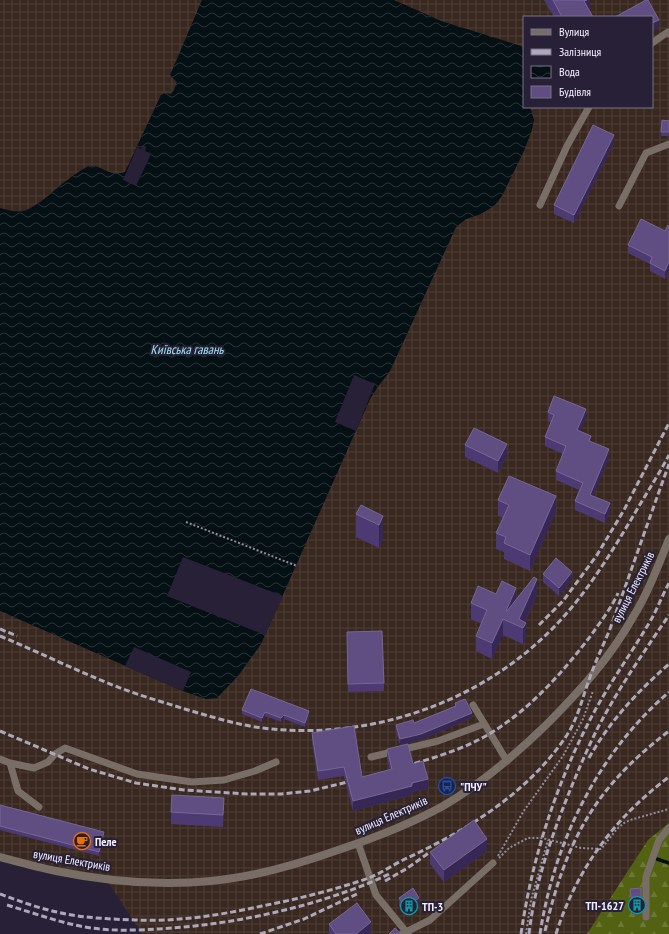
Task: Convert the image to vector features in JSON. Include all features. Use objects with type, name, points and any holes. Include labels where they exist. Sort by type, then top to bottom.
[{"type":"street","name":"вулиця Електриків","points":[[0,857],[56,871],[106,879],[163,883],[210,882],[256,875],[293,866],[358,843],[442,806],[493,773],[568,703],[607,657],[634,617],[659,565],[669,539]]},
{"type":"lane","points":[[653,42],[668,32],[669,34]]},
{"type":"lane","points":[[540,205],[567,146],[588,108]]},
{"type":"lane","points":[[619,206],[646,153],[669,144]]},
{"type":"lane","points":[[473,705],[507,761]]},
{"type":"lane","points":[[370,757],[438,741],[484,724]]},
{"type":"lane","points":[[0,759],[10,763],[34,768],[48,762],[55,754],[65,748],[137,774],[192,782],[224,780],[276,762]]},
{"type":"lane","points":[[10,763],[18,791],[39,807]]},
{"type":"lane","points":[[646,917],[646,876],[660,840],[669,828]]},
{"type":"lane","points":[[358,843],[376,895],[405,933],[430,920],[494,863]]},
{"type":"path","points":[[186,522],[296,566]]},
{"type":"path","points":[[494,863],[523,812],[563,756],[583,719],[594,688]]},
{"type":"path","points":[[494,863],[510,848],[528,838],[542,838],[581,848],[601,849],[617,829],[624,823],[669,809]]},
{"type":"path","points":[[526,934],[531,900],[548,840]]},
{"type":"shaded area","points":[[0,0],[202,0],[171,73],[171,77],[177,82],[174,90],[171,94],[164,93],[161,95],[125,172],[117,175],[109,172],[62,183],[45,199],[25,211],[13,211],[0,208]]},
{"type":"shaded area","points":[[394,0],[669,0],[669,838],[633,934],[142,934],[106,879],[0,857],[0,611],[183,691],[206,699],[217,698],[238,676],[261,644],[370,399],[390,371],[456,227],[466,219],[481,214],[506,187],[513,172],[533,112],[531,108],[653,108],[653,16],[523,16],[523,47],[441,21]]},
{"type":"green space","points":[[669,823],[669,934],[587,934],[648,840]]},
{"type":"water","name":"Київська гавань","points":[[202,0],[394,0],[441,21],[523,47],[523,108],[530,108],[534,120],[524,151],[502,196],[494,206],[481,214],[466,219],[456,227],[390,371],[370,399],[261,644],[238,676],[217,698],[206,699],[183,691],[0,611],[0,208],[18,212],[30,209],[74,175],[90,166],[99,167],[114,173],[125,172],[161,95],[164,93],[171,94],[174,90],[177,82],[170,75]]},
{"type":"pier","points":[[143,145],[146,147],[145,151],[151,154],[136,186],[123,180],[137,147],[141,149]]},
{"type":"pier","points":[[354,375],[375,384],[356,431],[335,422]]},
{"type":"pier","points":[[183,557],[283,596],[265,635],[167,596]]},
{"type":"pier","points":[[134,647],[191,672],[183,691],[125,666]]},
{"type":"building","points":[[553,0],[587,0],[584,1],[592,16],[561,16]]},
{"type":"building","points":[[648,0],[659,20],[653,23],[653,16],[617,16]]},
{"type":"building","points":[[662,120],[669,121],[669,132],[661,132]]},
{"type":"building","points":[[593,125],[614,135],[574,215],[554,205]]},
{"type":"building","points":[[641,219],[665,231],[668,225],[669,226],[669,262],[665,271],[650,263],[652,257],[628,245]]},
{"type":"building","points":[[554,396],[586,409],[577,430],[591,436],[589,441],[609,449],[590,495],[610,503],[605,514],[575,501],[583,483],[556,471],[566,446],[545,437],[554,415],[548,412]]},
{"type":"building","points":[[474,428],[507,444],[498,461],[465,445]]},
{"type":"building","points":[[509,476],[556,496],[530,555],[504,543],[506,537],[496,533],[509,505],[498,500]]},
{"type":"building","points":[[361,505],[383,516],[379,525],[356,514]]},
{"type":"building","points":[[556,558],[572,572],[559,588],[543,574]]},
{"type":"building","points":[[534,577],[537,579],[519,619],[526,623],[523,628],[503,619],[492,643],[476,636],[487,610],[471,603],[478,586],[496,594],[502,581],[516,588],[507,611]]},
{"type":"building","points":[[382,631],[384,683],[348,684],[347,632]]},
{"type":"building","points":[[251,689],[309,711],[305,723],[284,715],[281,718],[265,712],[262,718],[242,710]]},
{"type":"building","points":[[465,699],[472,713],[421,734],[400,739],[396,725],[413,720],[414,723],[456,706],[455,703]]},
{"type":"building","points":[[354,726],[362,777],[392,769],[387,749],[408,744],[413,764],[423,761],[428,779],[412,783],[412,786],[353,801],[344,767],[318,771],[312,733]]},
{"type":"building","points":[[172,795],[224,798],[223,815],[171,812]]},
{"type":"building","points":[[0,805],[104,832],[99,852],[0,826]]},
{"type":"building","points":[[474,820],[487,839],[444,870],[430,852]]},
{"type":"building","points":[[413,888],[419,898],[405,907],[399,898]]},
{"type":"building","points":[[641,888],[641,905],[632,906],[630,889]]},
{"type":"building","points":[[357,903],[371,922],[356,934],[336,934],[329,924]]},
{"type":"building","points":[[395,928],[401,934],[389,934]]},
{"type":"waterway","points":[[657,859],[669,863]]},
{"type":"railway","points":[[539,625],[563,601],[597,555],[624,510],[669,423]]},
{"type":"railway","points":[[0,636],[123,689],[188,710],[235,723],[254,727],[302,731],[341,729],[379,723],[417,712],[453,698],[488,680],[520,658],[549,632],[573,606],[594,578],[656,479],[669,455]]},
{"type":"railway","points":[[0,894],[50,910],[76,916],[96,918],[167,920],[215,915],[302,897],[369,878],[451,836],[474,822],[495,808],[534,775],[551,756],[571,729],[610,629],[669,464]]},
{"type":"railway","points":[[521,934],[539,850],[547,822],[567,768],[592,716],[652,618],[669,583]]},
{"type":"railway","points":[[406,766],[448,753],[472,743],[490,734],[523,710],[553,681],[580,650],[606,614],[618,593]]},
{"type":"railway","points":[[529,934],[540,876],[559,820],[583,759],[610,706],[634,666],[669,615]]},
{"type":"railway","points":[[0,629],[17,636]]},
{"type":"railway","points":[[589,758],[606,732],[625,708],[646,685],[669,664]]},
{"type":"railway","points":[[540,934],[556,866],[568,833],[583,801],[601,771],[621,743],[644,716],[669,692]]},
{"type":"railway","points":[[0,731],[89,769],[136,783],[184,790],[247,794],[281,794],[310,791],[356,780]]},
{"type":"railway","points":[[545,931],[553,899],[563,870],[574,843],[587,819],[602,796],[621,774],[643,752],[669,731]]},
{"type":"railway","points":[[556,934],[574,888],[600,846],[631,809],[669,777]]},
{"type":"railway","points":[[385,881],[406,869],[430,852]]},
{"type":"railway","points":[[7,905],[76,925],[107,930],[178,928],[237,920],[315,902],[352,890],[389,874]]},
{"type":"railway","points":[[260,934],[304,919],[359,893]]},
{"type":"place","name":"\"ПЧУ\"","points":[[447,786]]},
{"type":"place","name":"Пеле","points":[[82,841]]},
{"type":"place","name":"ТП-1627","points":[[637,905]]},
{"type":"place","name":"ТП-3","points":[[409,906]]}]
